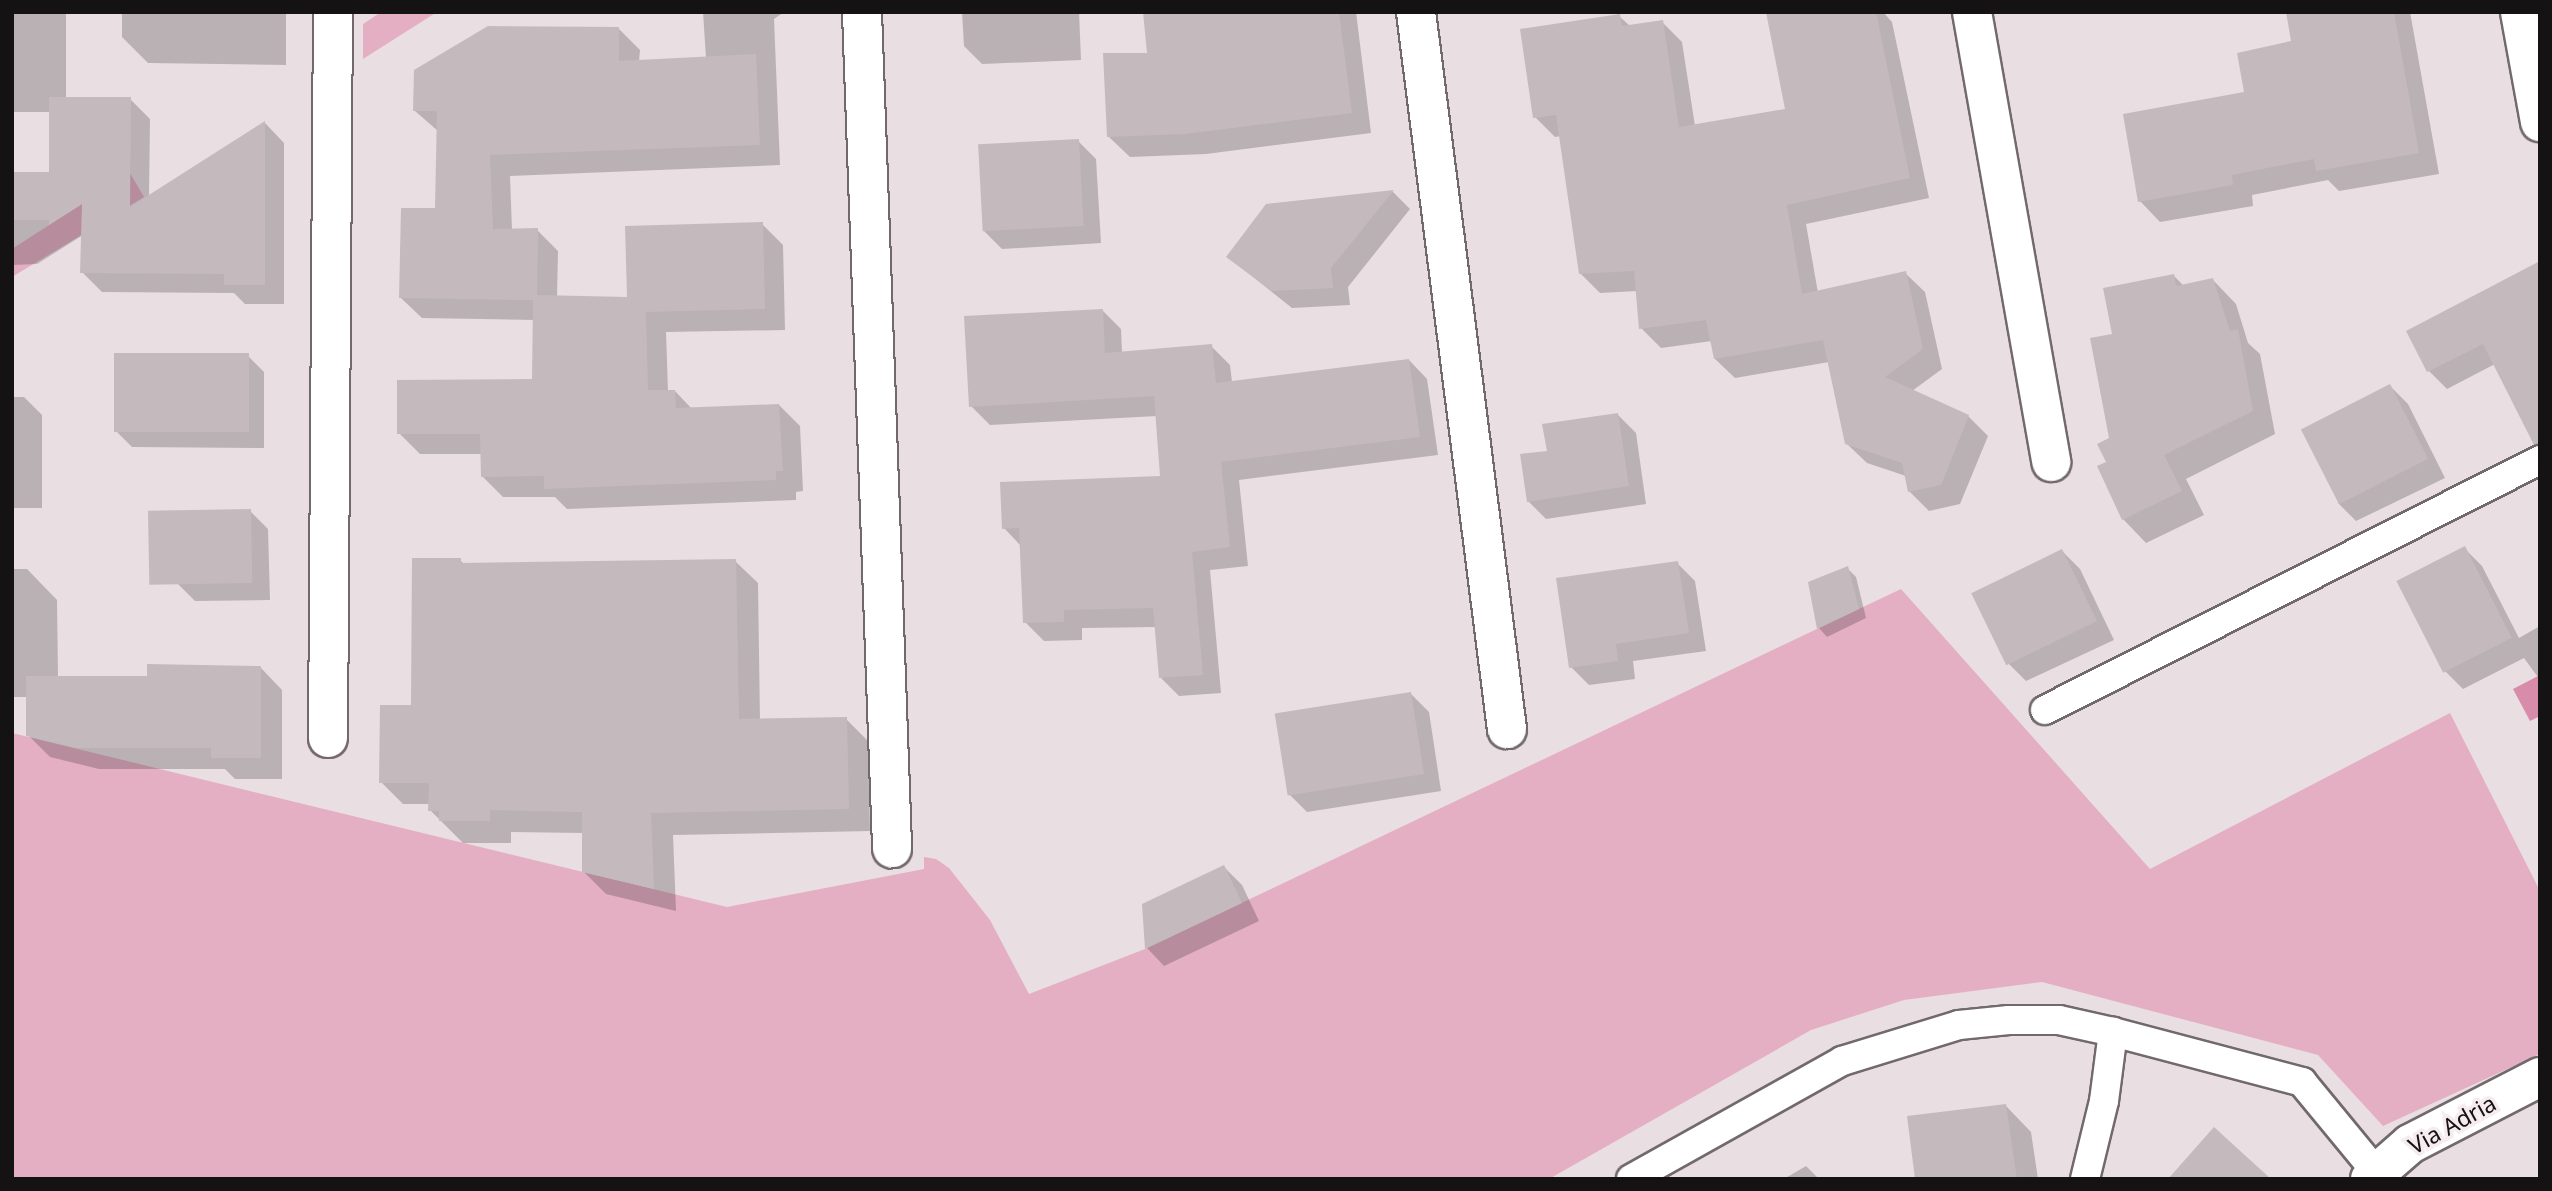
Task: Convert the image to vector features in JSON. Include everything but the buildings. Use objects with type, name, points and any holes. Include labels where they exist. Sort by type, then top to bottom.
[{"type":"street","points":[[328,738],[333,12]]},
{"type":"street","points":[[862,12],[892,848]]},
{"type":"street","points":[[1416,12],[1507,729]]},
{"type":"street","points":[[1972,12],[2050,462]]},
{"type":"street","points":[[2521,12],[2540,122]]},
{"type":"street","name":"Via Adria","points":[[2374,1176],[2410,1144],[2540,1077]]},
{"type":"lane","points":[[2045,710],[2540,460]]},
{"type":"lane","points":[[1631,1179],[1842,1061],[1901,1039],[1959,1025],[2009,1020],[2059,1020],[2302,1082],[2374,1176]]},
{"type":"lane","points":[[2085,1179],[2104,1101],[2113,1032]]},
{"type":"shaded area","points":[[381,12],[437,12],[363,59],[363,24]]},
{"type":"shaded area","points":[[130,173],[144,197],[12,277],[12,249]]},
{"type":"shaded area","points":[[1901,589],[2150,869],[2450,713],[2540,891],[2540,1054],[2383,1126],[2318,1055],[2042,982],[1904,1000],[1811,1030],[1549,1179],[12,1179],[12,733],[727,907],[924,869],[924,857],[936,859],[949,868],[990,920],[1029,994],[1145,949]]},
{"type":"shaded area","points":[[2540,675],[2540,716],[2530,721],[2513,689]]}]
